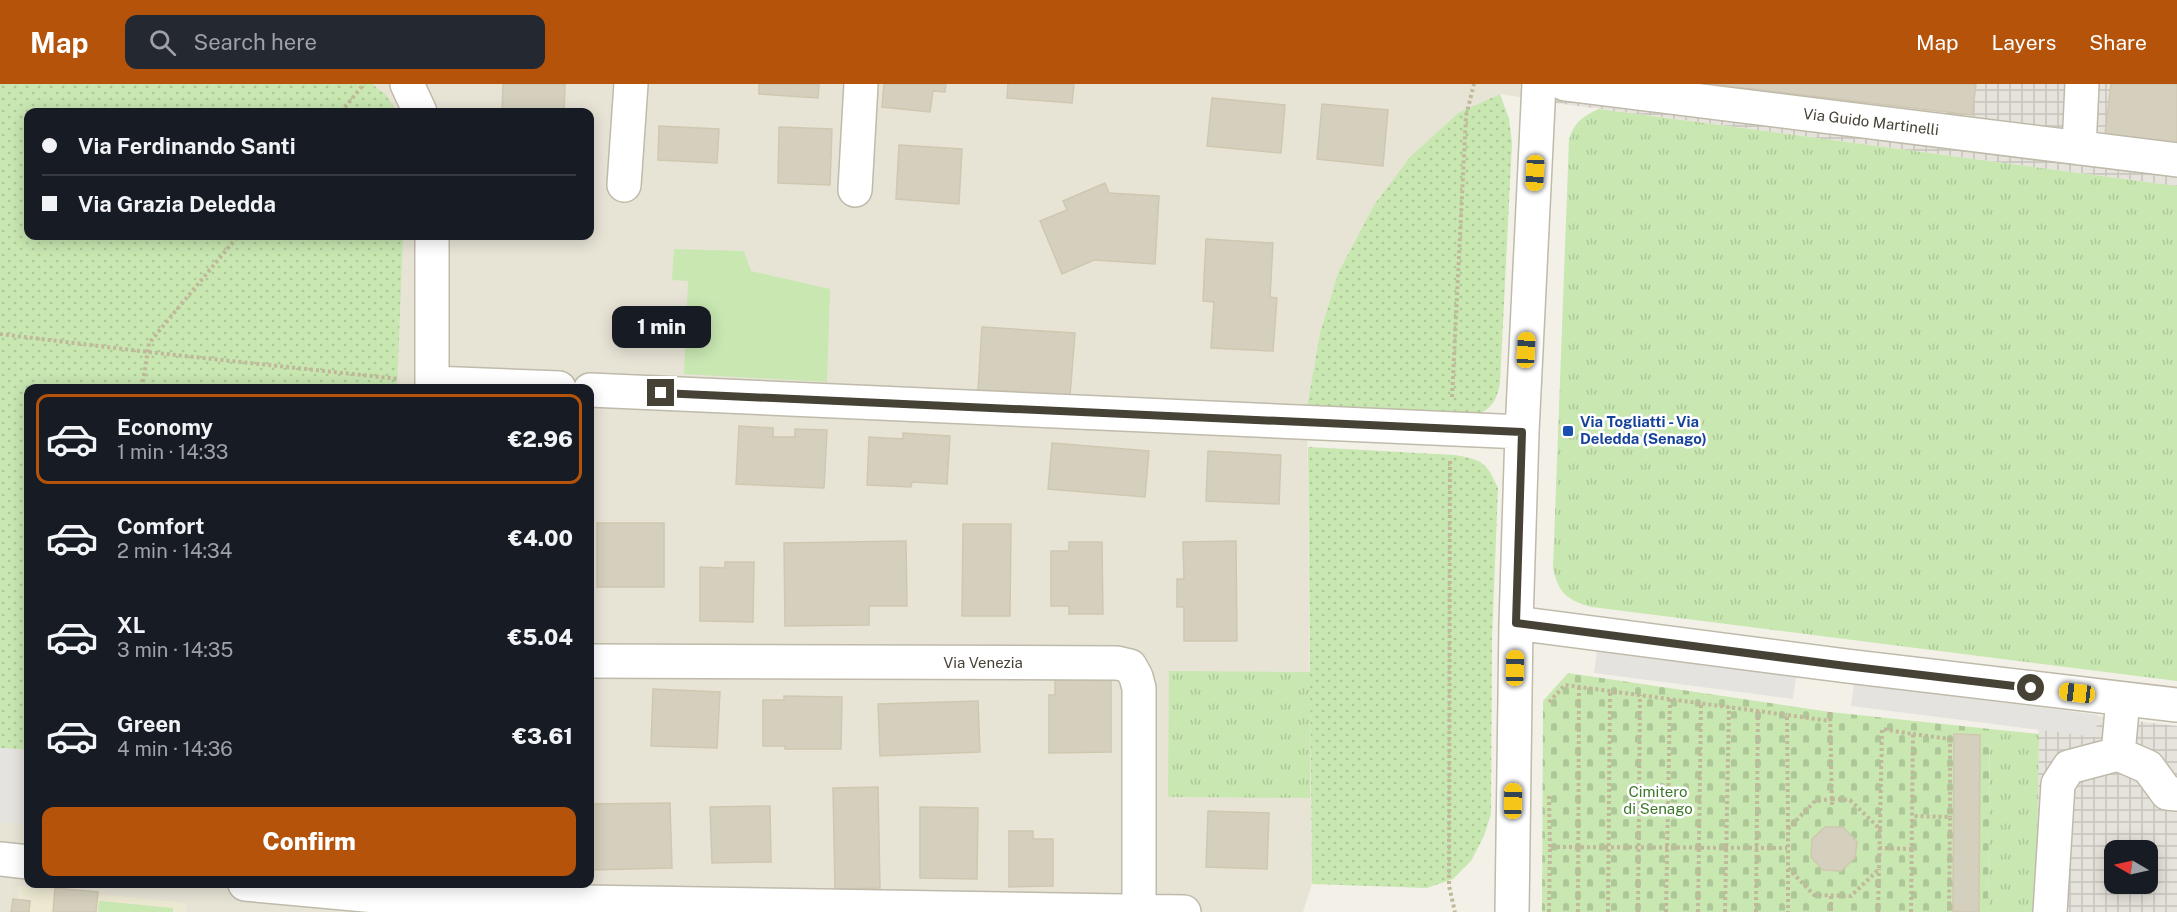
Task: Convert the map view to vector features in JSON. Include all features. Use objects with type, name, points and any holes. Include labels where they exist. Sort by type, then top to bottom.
[{"type":"street","points":[[407,84],[418,108]]},
{"type":"street","points":[[429,108],[430,84]]},
{"type":"street","points":[[624,185],[631,84]]},
{"type":"street","points":[[855,190],[861,84]]},
{"type":"street","points":[[1512,912],[1516,623],[1522,432],[1539,84]]},
{"type":"street","name":"Via Guido Martinelli","points":[[1565,84],[2177,160]]},
{"type":"street","points":[[2079,148],[2082,84]]},
{"type":"street","points":[[432,240],[432,384]]},
{"type":"street","points":[[594,390],[1522,432]]},
{"type":"street","points":[[1516,623],[1846,666],[2177,705]]},
{"type":"street","name":"Via Venezia","points":[[594,661],[1117,663],[1130,666],[1138,688],[1139,911]]},
{"type":"street","points":[[2118,754],[2123,699]]},
{"type":"street","points":[[2050,912],[2058,784],[2069,767],[2118,754],[2148,767],[2167,793],[2177,794]]},
{"type":"street","points":[[0,859],[24,862]]},
{"type":"street","points":[[292,888],[408,898],[965,910],[1184,912]]},
{"type":"path","points":[[344,108],[364,84]]},
{"type":"path","points":[[1455,912],[1449,886],[1451,429],[1466,117],[1474,84]]},
{"type":"path","points":[[143,384],[149,344],[235,240]]},
{"type":"path","points":[[0,334],[415,384]]},
{"type":"path","points":[[1548,703],[1565,685],[1830,721]]},
{"type":"path","points":[[1578,912],[1579,686]]},
{"type":"path","points":[[1608,912],[1610,691]]},
{"type":"path","points":[[1638,912],[1640,695]]},
{"type":"path","points":[[1666,912],[1670,699]]},
{"type":"path","points":[[1698,912],[1701,704]]},
{"type":"path","points":[[1725,912],[1729,707]]},
{"type":"path","points":[[1756,912],[1758,711]]},
{"type":"path","points":[[1830,712],[1832,807]]},
{"type":"path","points":[[1787,715],[1788,912]]},
{"type":"path","points":[[1878,912],[1882,729],[1950,739],[1949,912]]},
{"type":"path","points":[[1911,912],[1913,734]]},
{"type":"path","points":[[1549,787],[1549,912]]},
{"type":"path","points":[[1788,829],[1815,801],[1832,799],[1850,800],[1880,829]]},
{"type":"path","points":[[1912,816],[1950,817]]},
{"type":"path","points":[[1550,847],[1788,848]]},
{"type":"path","points":[[1879,848],[1912,849]]},
{"type":"path","points":[[1788,868],[1814,895],[1831,896],[1851,896],[1879,869]]},
{"type":"path","points":[[1831,896],[1831,912]]},
{"type":"shaded area","points":[[0,84],[1556,84],[1555,103],[1500,94],[1458,113],[1410,157],[1374,205],[1338,273],[1320,333],[1307,407],[1312,884],[1303,912],[0,912]]},
{"type":"shaded area","points":[[1556,84],[2177,84],[2177,186],[1555,103]]},
{"type":"shaded area","points":[[1597,651],[1796,677],[1793,699],[1594,673]]},
{"type":"shaded area","points":[[1854,683],[2098,715],[2095,737],[1851,706]]},
{"type":"shaded area","points":[[2039,709],[2177,726],[2177,912],[2036,912]]},
{"type":"shaded area","points":[[0,748],[24,750],[24,825],[0,822]]},
{"type":"shaded area","points":[[18,886],[186,903],[186,912],[18,912]]},
{"type":"green space","points":[[0,84],[372,84],[386,95],[394,108],[24,108],[24,240],[403,240],[397,384],[24,384],[24,750],[0,748]]},
{"type":"green space","points":[[1500,94],[1509,119],[1512,143],[1500,383],[1493,402],[1477,415],[1307,407],[1320,333],[1338,273],[1374,205],[1410,157],[1458,113]]},
{"type":"green space","points":[[1599,109],[2177,186],[2177,681],[1592,607],[1576,602],[1565,595],[1558,584],[1553,568],[1569,140],[1580,120]]},
{"type":"green space","points":[[674,249],[744,251],[751,271],[830,289],[827,382],[684,374],[688,281],[672,280]]},
{"type":"green space","points":[[1308,447],[1455,455],[1478,461],[1487,467],[1498,488],[1492,638],[1491,814],[1484,836],[1471,861],[1453,879],[1427,888],[1312,884]]},
{"type":"green space","points":[[1169,671],[1311,672],[1310,798],[1168,797]]},
{"type":"green space","name":"Cimitero di Senago","points":[[1568,673],[1830,712],[1990,729],[1988,912],[1542,912],[1543,701]]},
{"type":"green space","points":[[1990,729],[2039,734],[2036,912],[1988,912]]},
{"type":"green space","points":[[99,901],[173,908],[173,912],[98,912]]},
{"type":"building","points":[[503,84],[565,84],[564,108],[502,108]]},
{"type":"building","points":[[759,84],[819,84],[818,98],[759,94]]},
{"type":"building","points":[[884,84],[946,84],[945,92],[933,91],[930,112],[882,107]]},
{"type":"building","points":[[1008,84],[1074,84],[1072,103],[1007,98]]},
{"type":"building","points":[[1710,84],[1976,84],[1972,115]]},
{"type":"building","points":[[2111,84],[2177,84],[2177,143],[2105,134]]},
{"type":"building","points":[[1212,98],[1285,105],[1281,153],[1207,146]]},
{"type":"building","points":[[1322,104],[1388,110],[1383,166],[1317,159]]},
{"type":"building","points":[[659,126],[719,129],[717,163],[658,160]]},
{"type":"building","points":[[779,127],[832,129],[830,185],[778,183]]},
{"type":"building","points":[[899,145],[962,149],[959,204],[896,199]]},
{"type":"building","points":[[1105,183],[1109,193],[1159,196],[1155,264],[1094,260],[1062,274],[1040,221],[1067,210],[1063,201]]},
{"type":"building","points":[[1206,239],[1273,243],[1270,297],[1277,298],[1273,351],[1211,348],[1214,302],[1203,301]]},
{"type":"building","points":[[982,327],[1075,333],[1070,396],[978,390]]},
{"type":"building","points":[[739,426],[773,428],[773,437],[795,437],[795,429],[827,430],[824,488],[736,484]]},
{"type":"building","points":[[903,433],[950,436],[947,484],[912,482],[911,487],[867,485],[869,437],[903,439]]},
{"type":"building","points":[[1052,443],[1149,451],[1145,497],[1048,489]]},
{"type":"building","points":[[1208,451],[1281,455],[1279,504],[1206,501]]},
{"type":"building","points":[[597,523],[664,523],[664,587],[597,587]]},
{"type":"building","points":[[963,524],[1011,524],[1010,616],[962,616]]},
{"type":"building","points":[[906,541],[907,606],[869,606],[869,625],[785,626],[784,543]]},
{"type":"building","points":[[1236,541],[1237,641],[1184,641],[1184,607],[1177,607],[1177,579],[1184,579],[1183,542]]},
{"type":"building","points":[[1069,542],[1102,542],[1103,614],[1069,614],[1069,606],[1051,606],[1051,551],[1069,551]]},
{"type":"building","points":[[725,562],[754,562],[753,622],[700,621],[700,567],[725,568]]},
{"type":"building","points":[[1055,680],[1111,680],[1111,752],[1049,753],[1049,695],[1055,695]]},
{"type":"building","points":[[653,689],[720,692],[717,748],[651,746]]},
{"type":"building","points":[[784,696],[842,697],[841,749],[785,749],[785,746],[763,746],[763,700],[784,700]]},
{"type":"building","points":[[978,701],[980,752],[880,756],[878,704]]},
{"type":"building","points":[[1954,734],[1980,735],[1979,912],[1953,912]]},
{"type":"building","points":[[878,787],[880,888],[835,889],[833,788]]},
{"type":"building","points":[[670,803],[672,868],[594,870],[594,804]]},
{"type":"building","points":[[770,806],[771,862],[712,863],[710,807]]},
{"type":"building","points":[[920,807],[978,808],[977,879],[920,878]]},
{"type":"building","points":[[1208,811],[1269,813],[1267,869],[1206,867]]},
{"type":"building","points":[[1825,827],[1843,827],[1857,842],[1855,858],[1841,871],[1823,870],[1811,857],[1812,839]]},
{"type":"building","points":[[1009,831],[1033,831],[1033,839],[1053,839],[1053,886],[1009,887]]},
{"type":"building","points":[[55,888],[98,892],[96,912],[53,912]]},
{"type":"building","points":[[13,899],[30,901],[29,912],[11,912]]},
{"type":"place","name":"Via Togliatti - Via Deledda (Senago)","points":[[1568,431]]},
{"type":"route","points":[[661,393],[1522,432],[1516,623],[2031,688]]}]
